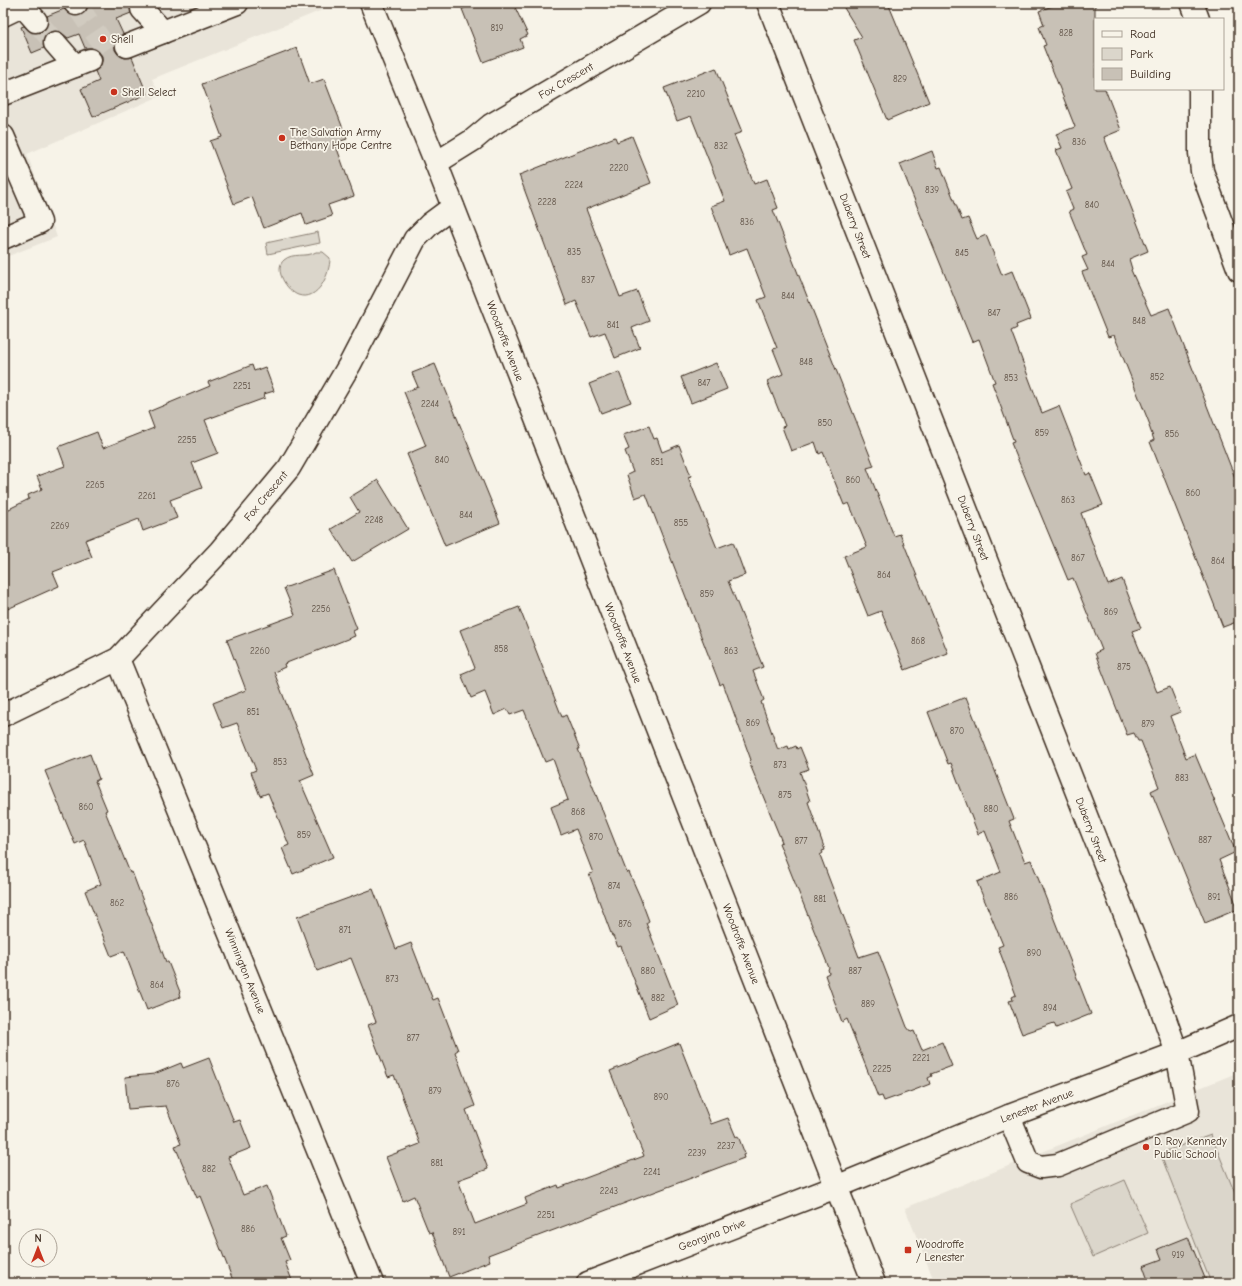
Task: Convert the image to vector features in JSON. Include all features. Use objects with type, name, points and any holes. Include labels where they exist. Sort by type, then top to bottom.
[{"type":"street","points":[[127,46],[237,3]]},
{"type":"street","name":"Woodroffe Avenue","points":[[371,3],[436,163],[874,1283]]},
{"type":"street","name":"Fox Crescent","points":[[436,163],[473,140],[491,125],[699,3]]},
{"type":"street","name":"Duberry Street","points":[[768,3],[1159,1002],[1177,1053],[1188,1111],[1058,1165],[1041,1167],[1028,1162],[1009,1116]]},
{"type":"street","points":[[1192,3],[1198,18]]},
{"type":"street","points":[[1201,18],[1203,3]]},
{"type":"street","points":[[142,9],[163,32]]},
{"type":"street","points":[[3,15],[29,10]]},
{"type":"street","points":[[3,94],[83,63],[55,43]]},
{"type":"street","points":[[1200,90],[1200,153],[1202,171],[1239,270]]},
{"type":"street","points":[[3,136],[40,222],[3,238]]},
{"type":"street","name":"Fox Crescent","points":[[3,715],[118,659],[220,551],[289,468],[350,364],[415,239],[430,224],[453,207]]},
{"type":"street","name":"Winnington Avenue","points":[[118,659],[372,1283]]},
{"type":"street","name":"Lenester Avenue","points":[[836,1187],[1009,1116],[1177,1053],[1239,1026]]},
{"type":"street","name":"Georgina Drive","points":[[588,1283],[836,1187]]},
{"type":"shaded area","points":[[3,3],[319,3],[322,10],[152,79],[160,96],[27,154],[57,237],[3,258]]},
{"type":"shaded area","name":"D. Roy Kennedy Public School","points":[[1239,1072],[1239,1283],[935,1283],[905,1208]]},
{"type":"green space","points":[[318,232],[320,243],[268,254],[266,243]]},
{"type":"green space","points":[[316,252],[323,252],[330,258],[328,272],[322,285],[317,291],[305,296],[298,295],[286,285],[281,274],[281,264],[284,260],[291,256],[308,255]]},
{"type":"green space","points":[[1211,1135],[1239,1203],[1239,1283],[1211,1283],[1160,1153]]},
{"type":"green space","points":[[1125,1180],[1148,1233],[1093,1257],[1070,1204]]},
{"type":"building","name":"Shell","points":[[88,3],[131,3],[131,13],[116,19],[123,34],[117,39],[115,50],[119,55],[125,58],[132,57],[147,94],[93,117],[81,89],[99,81],[95,71],[100,67],[102,56],[98,51],[92,48],[85,48],[79,34],[68,38],[59,31],[53,31],[47,33],[43,39],[44,48],[32,53],[21,27],[24,26],[32,33],[39,33],[48,25],[47,16],[64,9],[72,16],[80,16],[85,13]]},
{"type":"building","points":[[476,3],[513,3],[528,35],[520,39],[523,47],[483,62],[462,9]]},
{"type":"building","points":[[841,3],[888,3],[929,102],[887,120],[854,40],[862,37]]},
{"type":"building","points":[[1060,3],[1095,3],[1094,90],[1105,90],[1121,130],[1104,137],[1148,251],[1129,259],[1131,270],[1151,315],[1169,308],[1239,488],[1239,621],[1223,627],[1150,442],[1154,440],[1149,426],[1150,425],[1114,335],[1108,337],[1082,272],[1088,270],[1082,257],[1087,255],[1069,211],[1073,209],[1066,192],[1072,189],[1056,150],[1062,148],[1056,134],[1075,127],[1043,46],[1046,45],[1039,27],[1044,25],[1039,11]]},
{"type":"building","name":"The Salvation Army Bethany Hope Centre","points":[[297,48],[310,84],[324,79],[347,139],[335,143],[354,196],[328,205],[332,216],[306,225],[302,213],[264,228],[252,197],[234,204],[210,141],[222,137],[202,84]]},
{"type":"building","points":[[716,68],[742,132],[734,135],[754,184],[767,179],[778,208],[773,210],[874,466],[867,468],[894,536],[900,534],[948,653],[905,670],[881,611],[868,616],[844,556],[867,547],[849,503],[844,505],[823,452],[819,454],[815,442],[791,451],[782,427],[785,426],[767,381],[783,374],[773,349],[777,348],[758,300],[766,297],[747,248],[729,255],[711,206],[725,201],[691,116],[677,121],[664,88]]},
{"type":"building","points":[[632,136],[651,183],[586,209],[620,297],[637,291],[649,321],[632,328],[640,348],[615,358],[605,332],[591,337],[576,301],[567,305],[519,175],[615,137],[617,142]]},
{"type":"building","points":[[932,151],[938,168],[941,167],[962,220],[968,218],[977,239],[986,235],[1002,275],[1012,271],[1031,319],[1016,325],[1017,328],[1011,331],[1042,413],[1059,406],[1086,475],[1090,473],[1103,505],[1081,513],[1108,585],[1122,579],[1141,628],[1132,631],[1157,692],[1170,687],[1180,712],[1170,716],[1186,758],[1195,754],[1236,852],[1219,860],[1238,909],[1205,923],[1151,791],[1159,787],[1141,741],[1138,741],[1134,733],[1127,735],[1095,653],[1102,650],[1073,578],[1068,580],[1011,443],[1014,442],[992,383],[995,382],[979,339],[972,342],[900,164]]},
{"type":"building","points":[[716,363],[727,389],[691,403],[681,377]]},
{"type":"building","points":[[435,364],[500,523],[445,546],[407,454],[426,446],[404,392],[418,387],[412,373]]},
{"type":"building","points":[[252,365],[254,371],[265,367],[274,391],[264,394],[265,398],[205,420],[218,453],[192,463],[202,488],[170,500],[177,518],[143,531],[139,519],[85,540],[92,557],[53,572],[59,586],[3,611],[3,512],[29,499],[28,495],[42,489],[37,476],[65,466],[58,447],[97,432],[103,448],[154,428],[148,412],[210,386],[208,382]]},
{"type":"building","points":[[619,372],[631,402],[601,413],[589,384]]},
{"type":"building","points":[[649,426],[654,439],[657,438],[662,452],[679,445],[691,476],[688,477],[717,548],[733,542],[745,575],[728,581],[763,667],[753,671],[764,700],[761,702],[778,750],[788,746],[789,749],[796,746],[797,749],[800,747],[809,769],[800,772],[810,801],[808,802],[825,850],[822,851],[823,853],[820,855],[859,957],[878,951],[907,1027],[911,1032],[914,1031],[922,1050],[942,1042],[952,1066],[931,1074],[932,1076],[928,1078],[930,1084],[884,1101],[882,1096],[878,1097],[847,1019],[842,1022],[825,975],[829,973],[829,968],[779,843],[782,842],[749,762],[751,760],[723,683],[720,685],[646,494],[635,498],[627,475],[633,472],[625,451],[629,449],[623,435]]},
{"type":"building","points":[[378,480],[408,529],[352,562],[331,529],[359,512],[350,497]]},
{"type":"building","points":[[334,570],[357,629],[353,631],[355,636],[284,664],[285,667],[274,672],[314,775],[300,781],[333,857],[293,874],[282,848],[289,845],[268,793],[260,796],[251,772],[256,770],[237,723],[223,728],[213,703],[246,690],[227,640],[295,615],[284,588]]},
{"type":"building","points":[[519,607],[562,717],[566,715],[580,749],[578,749],[627,873],[629,872],[640,897],[649,921],[646,923],[678,1005],[649,1018],[621,946],[618,947],[612,936],[589,874],[593,873],[576,829],[561,835],[551,807],[568,800],[553,759],[545,762],[524,710],[510,715],[507,709],[494,715],[485,692],[471,698],[461,674],[475,668],[460,630]]},
{"type":"building","points":[[966,697],[1014,819],[1009,821],[1025,862],[1031,860],[1091,1014],[1056,1028],[1054,1023],[1022,1034],[1009,1001],[1013,1000],[1012,997],[1016,995],[998,947],[1003,945],[977,882],[1001,872],[985,831],[978,834],[951,763],[948,764],[928,712]]},
{"type":"building","points":[[90,754],[99,779],[95,781],[107,810],[105,811],[130,873],[132,872],[166,962],[168,962],[180,992],[180,997],[147,1010],[124,951],[111,956],[85,891],[101,884],[84,840],[75,844],[45,771]]},
{"type":"building","points":[[373,889],[396,949],[411,943],[433,1000],[438,998],[458,1050],[455,1052],[475,1106],[466,1110],[488,1169],[458,1180],[475,1224],[527,1204],[525,1198],[558,1185],[559,1188],[644,1156],[610,1071],[679,1043],[711,1124],[728,1118],[736,1137],[738,1136],[745,1154],[743,1155],[744,1158],[488,1255],[490,1261],[449,1277],[432,1232],[429,1233],[414,1196],[403,1201],[386,1157],[420,1144],[394,1075],[388,1077],[368,1025],[376,1022],[351,958],[317,971],[297,917]]},
{"type":"building","points":[[209,1058],[234,1122],[240,1120],[251,1148],[228,1157],[243,1195],[267,1186],[286,1236],[281,1238],[290,1260],[285,1262],[293,1283],[234,1283],[200,1196],[197,1198],[175,1146],[181,1144],[166,1106],[128,1109],[125,1077],[154,1074],[181,1063],[183,1068]]},
{"type":"building","points":[[1188,1237],[1207,1283],[1149,1283],[1143,1266],[1162,1259],[1158,1249]]},
{"type":"tunnel","points":[[76,4],[109,53]]},
{"type":"tunnel","points":[[36,21],[55,43]]},
{"type":"place","name":"Shell","points":[[103,39]]},
{"type":"place","name":"Shell Select","points":[[114,92]]},
{"type":"place","name":"The Salvation Army Bethany Hope Centre","points":[[282,138]]},
{"type":"place","name":"D. Roy Kennedy Public School","points":[[1146,1147]]},
{"type":"place","name":"Woodroffe / Lenester","points":[[908,1250]]}]
